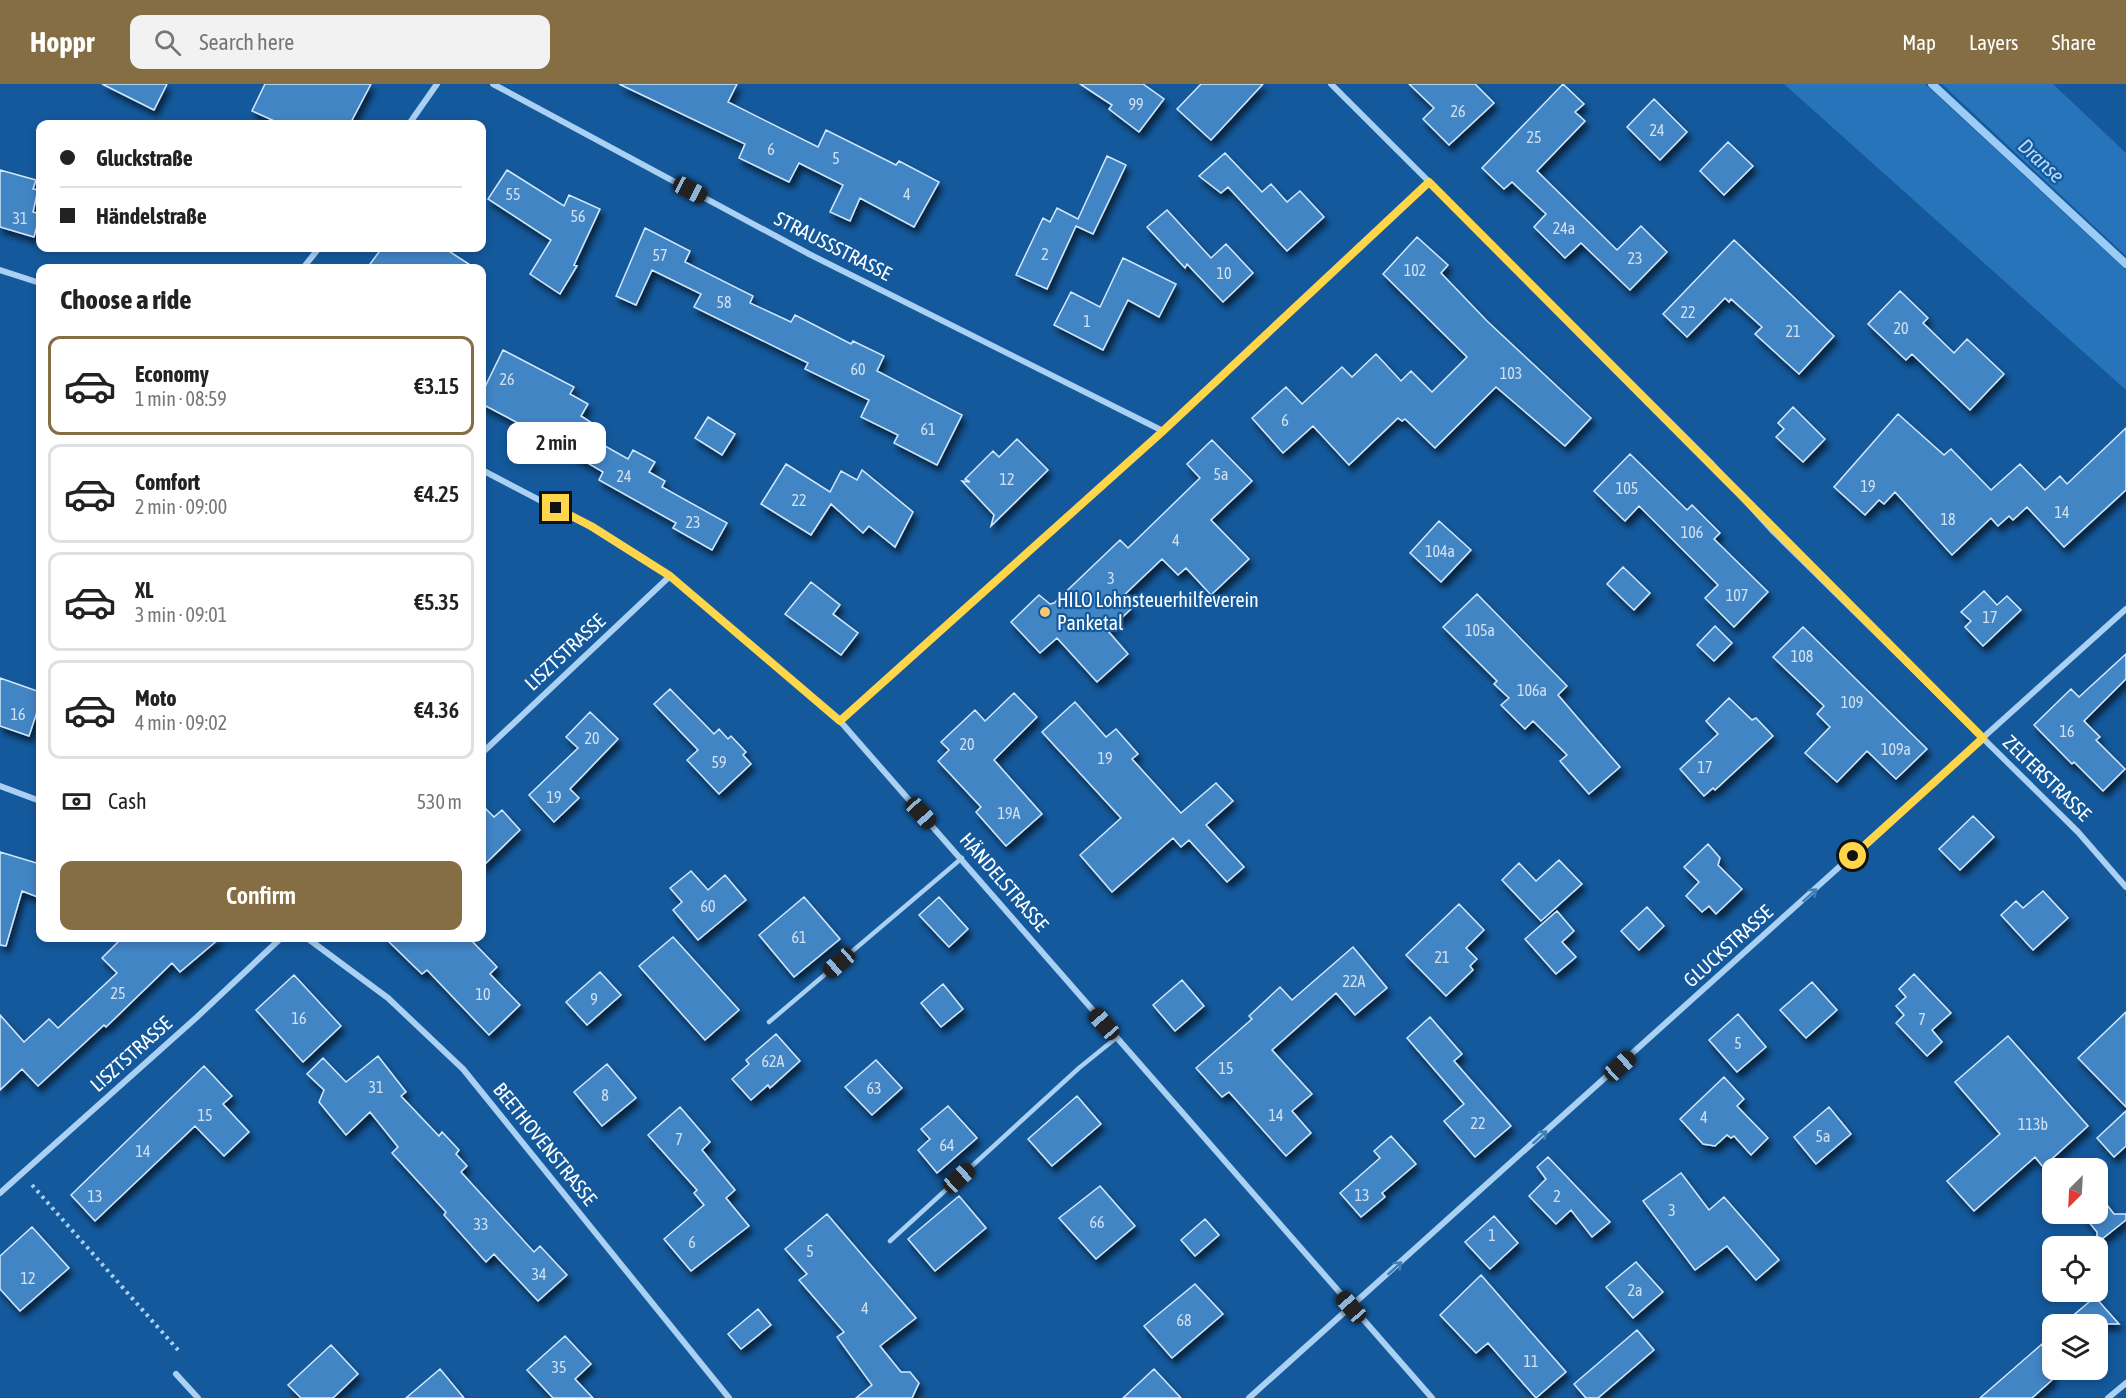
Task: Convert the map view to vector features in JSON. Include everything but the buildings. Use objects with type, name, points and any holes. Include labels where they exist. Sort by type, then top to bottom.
[{"type":"street","points":[[412,120],[437,84]]},
{"type":"street","name":"STRAUSSSTRASSE","points":[[493,84],[809,254],[1163,431]]},
{"type":"street","name":"ZELTERSTRASSE","points":[[1331,84],[2091,845],[2126,887]]},
{"type":"street","points":[[840,721],[1163,431],[1429,182]]},
{"type":"street","points":[[306,264],[317,252]]},
{"type":"street","points":[[0,270],[36,282]]},
{"type":"street","name":"HÄNDELSTRASSE","points":[[486,472],[591,526],[670,576],[840,721],[1432,1398]]},
{"type":"street","name":"LISZTSTRASSE","points":[[486,749],[670,576]]},
{"type":"street","name":"GLUCKSTRASSE","points":[[1249,1398],[2126,609]]},
{"type":"street","points":[[0,786],[36,800]]},
{"type":"street","name":"LISZTSTRASSE","points":[[0,1192],[197,1017],[277,942]]},
{"type":"street","name":"BEETHOVENSTRASSE","points":[[312,942],[388,998],[463,1069],[729,1398]]},
{"type":"street","points":[[176,1374],[198,1398]]},
{"type":"street","points":[[2109,1398],[2126,1383]]},
{"type":"lane","points":[[769,1022],[962,858]]},
{"type":"lane","points":[[890,1241],[1079,1068],[1116,1038]]},
{"type":"path","points":[[21,1173],[178,1350]]},
{"type":"shaded area","points":[[1784,84],[1925,84],[2126,270],[2126,390]]},
{"type":"shaded area","points":[[1942,84],[2053,84],[2126,153],[2126,256]]},
{"type":"waterway","name":"Dranse","points":[[1932,84],[2126,264]]},
{"type":"place","name":"HILO Lohnsteuerhilfeverein Panketal","points":[[1045,612]]},
{"type":"route","points":[[556,508],[591,526],[670,576],[840,721],[1163,431],[1429,182],[1710,462],[1772,530],[1983,738],[1853,856]]}]
